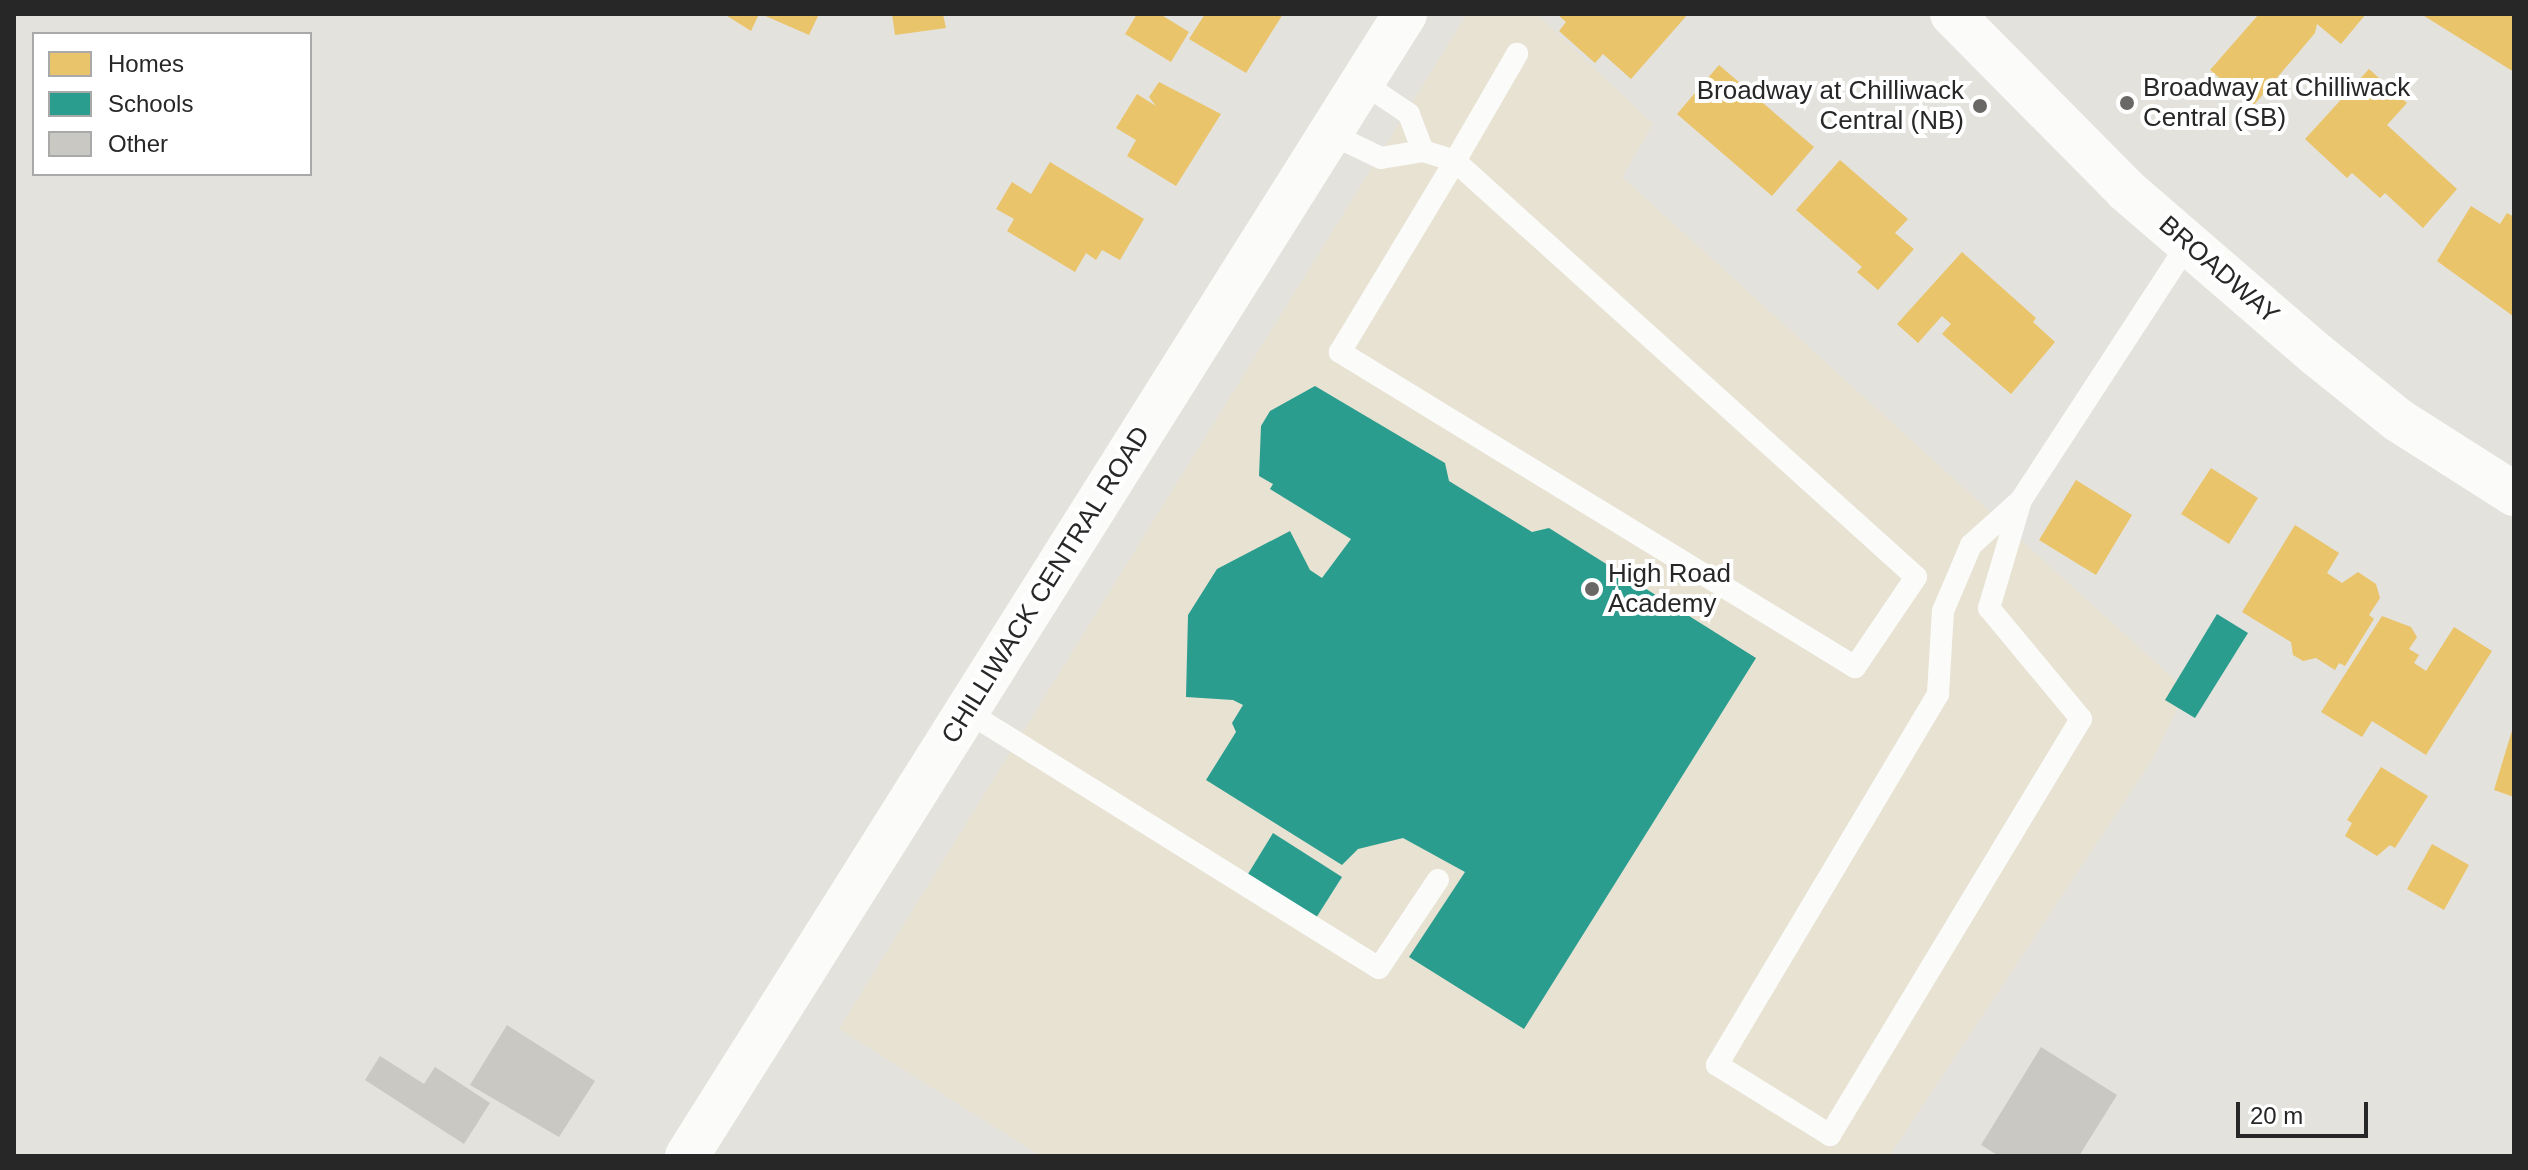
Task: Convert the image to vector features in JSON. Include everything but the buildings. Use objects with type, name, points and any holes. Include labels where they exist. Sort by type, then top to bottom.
[{"type":"street","name":"CHILLIWACK CENTRAL ROAD","points":[[687,1156],[1333,135],[1405,14]]},
{"type":"street","name":"BROADWAY","points":[[1952,14],[2126,190],[2188,244],[2398,420],[2514,494]]},
{"type":"lane","points":[[1333,135],[1381,158],[1423,151],[1455,161],[1916,577],[1855,667],[1340,352],[1455,161],[1517,54]]},
{"type":"lane","points":[[1363,83],[1409,114],[1423,151]]},
{"type":"lane","points":[[2021,500],[1989,608],[2081,719],[1830,1135],[1717,1065],[1938,694],[1943,611],[1971,545],[2021,500],[2188,244]]},
{"type":"lane","points":[[966,711],[1379,968],[1438,880]]},
{"type":"shaded area","name":"High Road Academy","points":[[1467,14],[1537,14],[1653,124],[1622,177],[2186,690],[2152,760],[1889,1156],[1041,1156],[839,1029]]},
{"type":"place","name":"Broadway at Chilliwack Central (SB)","points":[[2127,103]]},
{"type":"place","name":"Broadway at Chilliwack Central (NB)","points":[[1980,106]]},
{"type":"place","name":"High Road Academy","points":[[1592,589]]}]
